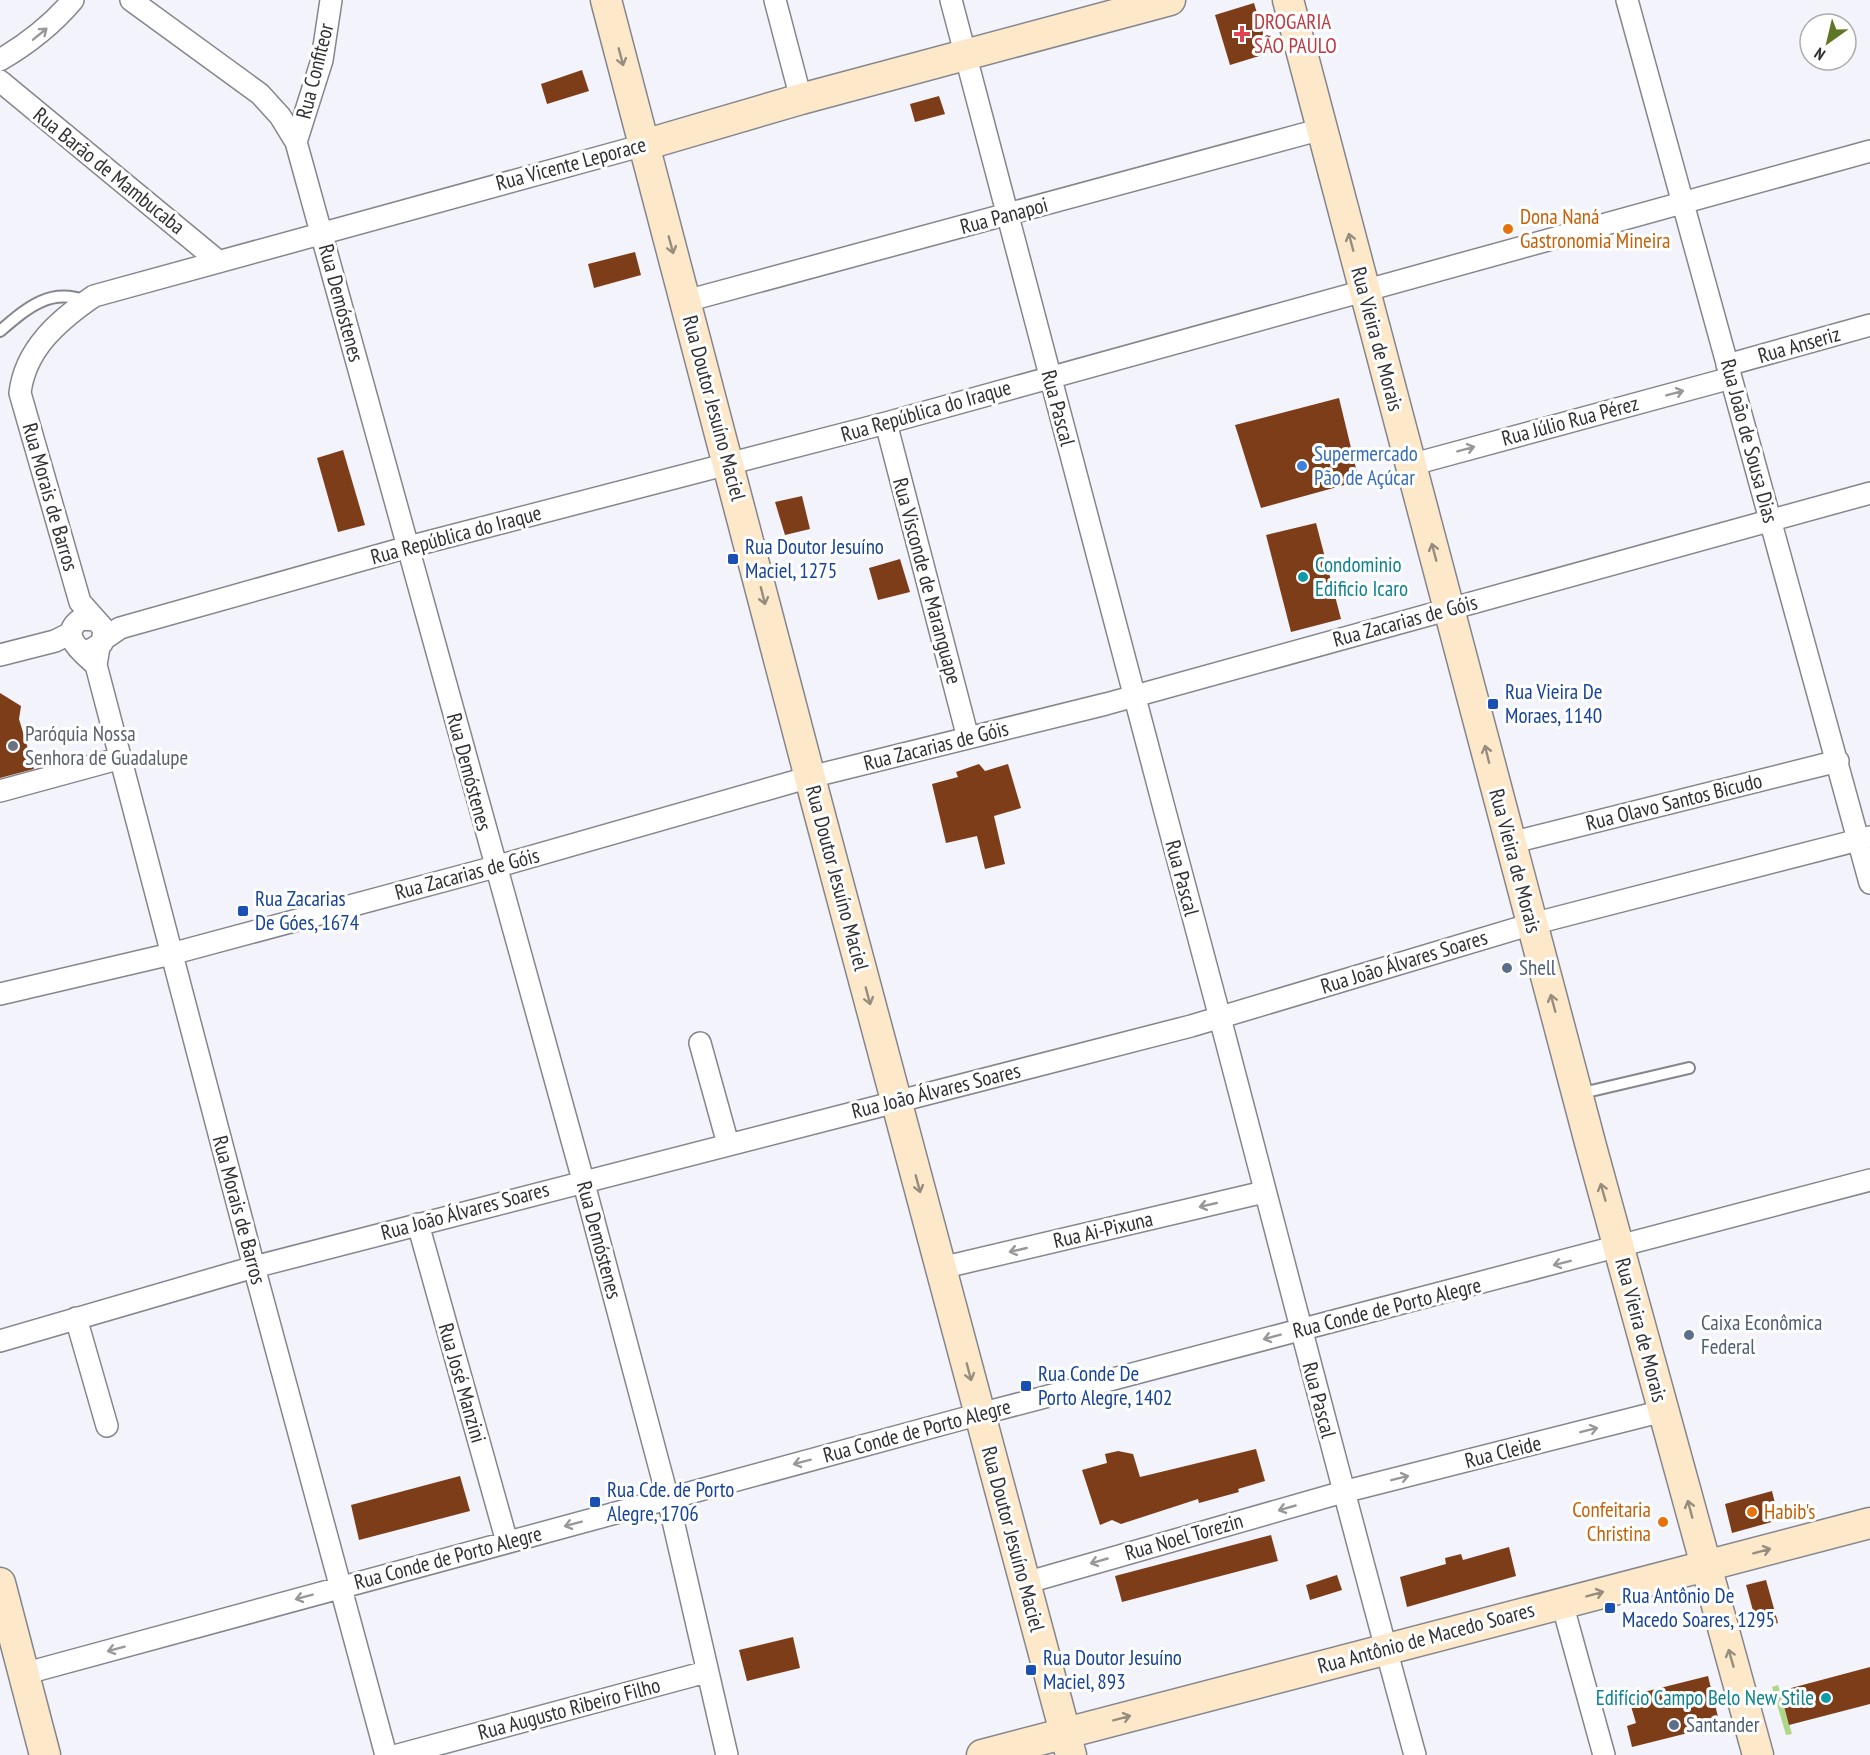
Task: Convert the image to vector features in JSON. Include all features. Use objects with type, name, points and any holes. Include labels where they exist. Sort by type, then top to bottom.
[{"type":"street","points":[[0,60],[45,30],[74,0]]},
{"type":"street","name":"Rua Demóstenes","points":[[131,0],[260,94],[276,110],[296,142],[583,1180],[668,1499],[706,1672],[727,1755]]},
{"type":"street","name":"Rua Confiteor","points":[[296,142],[322,60],[331,0]]},
{"type":"street","name":"Rua Doutor Jesuíno Maciel","points":[[606,0],[1068,1744]]},
{"type":"street","points":[[775,0],[801,99]]},
{"type":"street","name":"Rua Pascal","points":[[951,0],[1005,216],[1050,376],[1220,1017],[1300,1330],[1415,1755]]},
{"type":"street","name":"Rua Vicente Leporace","points":[[20,393],[22,375],[47,334],[94,296],[644,145],[801,99],[1170,0]]},
{"type":"street","name":"Rua Vieira de Morais","points":[[1288,0],[1577,1095],[1706,1565],[1753,1754]]},
{"type":"street","name":"Rua João de Sousa Dias","points":[[1627,0],[1838,761],[1865,839],[1870,883]]},
{"type":"street","name":"Rua Barão de Mambucaba","points":[[0,81],[218,261]]},
{"type":"street","name":"Rua Panapoi","points":[[686,301],[1322,129]]},
{"type":"street","name":"Rua República do Iraque","points":[[0,655],[88,638],[408,547],[886,423],[1364,289],[1870,151]]},
{"type":"street","name":"Rua Anseriz","points":[[1729,372],[1870,325]]},
{"type":"street","name":"Rua Júlio Rua Pérez","points":[[1410,465],[1729,372]]},
{"type":"street","name":"Rua Morais de Barros","points":[[20,393],[80,602],[254,1267],[386,1755]]},
{"type":"street","name":"Rua Visconde de Maranguape","points":[[886,423],[968,738]]},
{"type":"street","name":"Rua Zacarias de Góis","points":[[0,994],[171,954],[495,867],[810,777],[1133,695],[1870,493]]},
{"type":"street","points":[[0,791],[121,758]]},
{"type":"street","name":"Rua Olavo Santos Bicudo","points":[[1510,843],[1838,761]]},
{"type":"street","name":"Rua João Álvares Soares","points":[[0,1341],[254,1267],[1220,1017],[1532,924],[1865,839]]},
{"type":"street","points":[[700,1043],[728,1144]]},
{"type":"street","name":"Rua Conde de Porto Alegre","points":[[11,1677],[980,1414],[1619,1248],[1870,1180]]},
{"type":"street","name":"Rua Ai-Pixuna","points":[[941,1268],[1264,1192]]},
{"type":"street","name":"Rua José Manzini","points":[[418,1224],[507,1542]]},
{"type":"street","points":[[76,1318],[107,1426]]},
{"type":"street","name":"Rua Cleide","points":[[1343,1492],[1663,1411]]},
{"type":"street","name":"Rua Noel Torezin","points":[[1025,1582],[1343,1492]]},
{"type":"street","name":"Rua Antônio de Macedo Soares","points":[[982,1755],[1068,1744],[1386,1649],[1870,1523]]},
{"type":"street","points":[[0,1583],[11,1677],[45,1755]]},
{"type":"street","points":[[1562,1603],[1604,1755]]},
{"type":"street","name":"Rua Augusto Ribeiro Filho","points":[[398,1755],[706,1672]]},
{"type":"lane","points":[[0,331],[31,304],[69,295],[86,302]]},
{"type":"lane","points":[[1577,1095],[1689,1068]]},
{"type":"green space","points":[[1778,1685],[1792,1734],[1786,1735],[1772,1687]]},
{"type":"building","name":"DROGARIA SÃO PAULO","points":[[1254,3],[1269,53],[1230,65],[1215,15]]},
{"type":"building","points":[[582,70],[589,91],[547,104],[541,84]]},
{"type":"building","points":[[939,96],[945,114],[915,122],[910,104]]},
{"type":"building","points":[[635,252],[641,275],[594,288],[588,264]]},
{"type":"building","name":"Supermercado Pão de Açúcar","points":[[1339,398],[1359,481],[1261,508],[1235,425]]},
{"type":"building","points":[[343,450],[365,525],[338,532],[317,458]]},
{"type":"building","points":[[802,496],[810,529],[785,535],[775,502]]},
{"type":"building","name":"Condominio Edificio Icaro","points":[[1316,523],[1341,619],[1291,632],[1266,535]]},
{"type":"building","points":[[900,559],[910,592],[878,600],[869,568]]},
{"type":"building","name":"Paróquia Nossa Senhora de Guadalupe","points":[[0,693],[21,706],[19,719],[34,769],[0,778]]},
{"type":"building","points":[[979,764],[985,771],[1008,764],[1021,808],[994,816],[1005,864],[985,869],[977,836],[946,843],[932,784],[958,777],[956,772]]},
{"type":"building","points":[[1256,1449],[1265,1481],[1238,1489],[1239,1492],[1199,1503],[1198,1499],[1121,1524],[1112,1520],[1100,1525],[1082,1470],[1107,1463],[1105,1454],[1118,1451],[1133,1454],[1140,1477]]},
{"type":"building","points":[[460,1476],[470,1511],[359,1540],[351,1505]]},
{"type":"building","name":"Habib's","points":[[1772,1491],[1779,1520],[1732,1533],[1725,1504]]},
{"type":"building","points":[[1271,1535],[1278,1561],[1122,1602],[1115,1576]]},
{"type":"building","points":[[1509,1547],[1516,1576],[1407,1607],[1400,1577],[1446,1564],[1445,1558],[1461,1554],[1463,1560]]},
{"type":"building","points":[[1337,1575],[1342,1590],[1310,1600],[1306,1585]]},
{"type":"building","points":[[1766,1580],[1778,1623],[1758,1629],[1746,1585]]},
{"type":"building","points":[[793,1637],[800,1668],[747,1681],[739,1650]]},
{"type":"building","name":"Edifício Campo Belo New Stile","points":[[1870,1667],[1870,1704],[1789,1725],[1780,1691]]},
{"type":"building","points":[[1708,1676],[1720,1725],[1632,1747],[1627,1726],[1636,1723],[1628,1696]]},
{"type":"place","name":"DROGARIA SÃO PAULO","points":[[1242,34]]},
{"type":"place","name":"Dona Naná Gastronomia Mineira","points":[[1508,229]]},
{"type":"place","name":"Supermercado Pão de Açúcar","points":[[1302,466]]},
{"type":"place","name":"Rua Doutor Jesuíno Maciel, 1275","points":[[733,559]]},
{"type":"place","name":"Condominio Edificio Icaro","points":[[1303,577]]},
{"type":"place","name":"Rua Vieira De Moraes, 1140","points":[[1493,704]]},
{"type":"place","name":"Paróquia Nossa Senhora de Guadalupe","points":[[13,746]]},
{"type":"place","name":"Rua Zacarias De Góes, 1674","points":[[243,911]]},
{"type":"place","name":"Shell","points":[[1507,968]]},
{"type":"place","name":"Caixa Econômica Federal","points":[[1689,1335]]},
{"type":"place","name":"Rua Conde De Porto Alegre, 1402","points":[[1026,1386]]},
{"type":"place","name":"Rua Cde. de Porto Alegre, 1706","points":[[595,1502]]},
{"type":"place","name":"Habib's","points":[[1752,1512]]},
{"type":"place","name":"Confeitaria Christina","points":[[1663,1522]]},
{"type":"place","name":"Rua Antônio De Macedo Soares, 1295","points":[[1610,1608]]},
{"type":"place","name":"Rua Doutor Jesuíno Maciel, 893","points":[[1031,1670]]},
{"type":"place","name":"Edifício Campo Belo New Stile","points":[[1826,1698]]},
{"type":"place","name":"Santander","points":[[1674,1725]]}]
